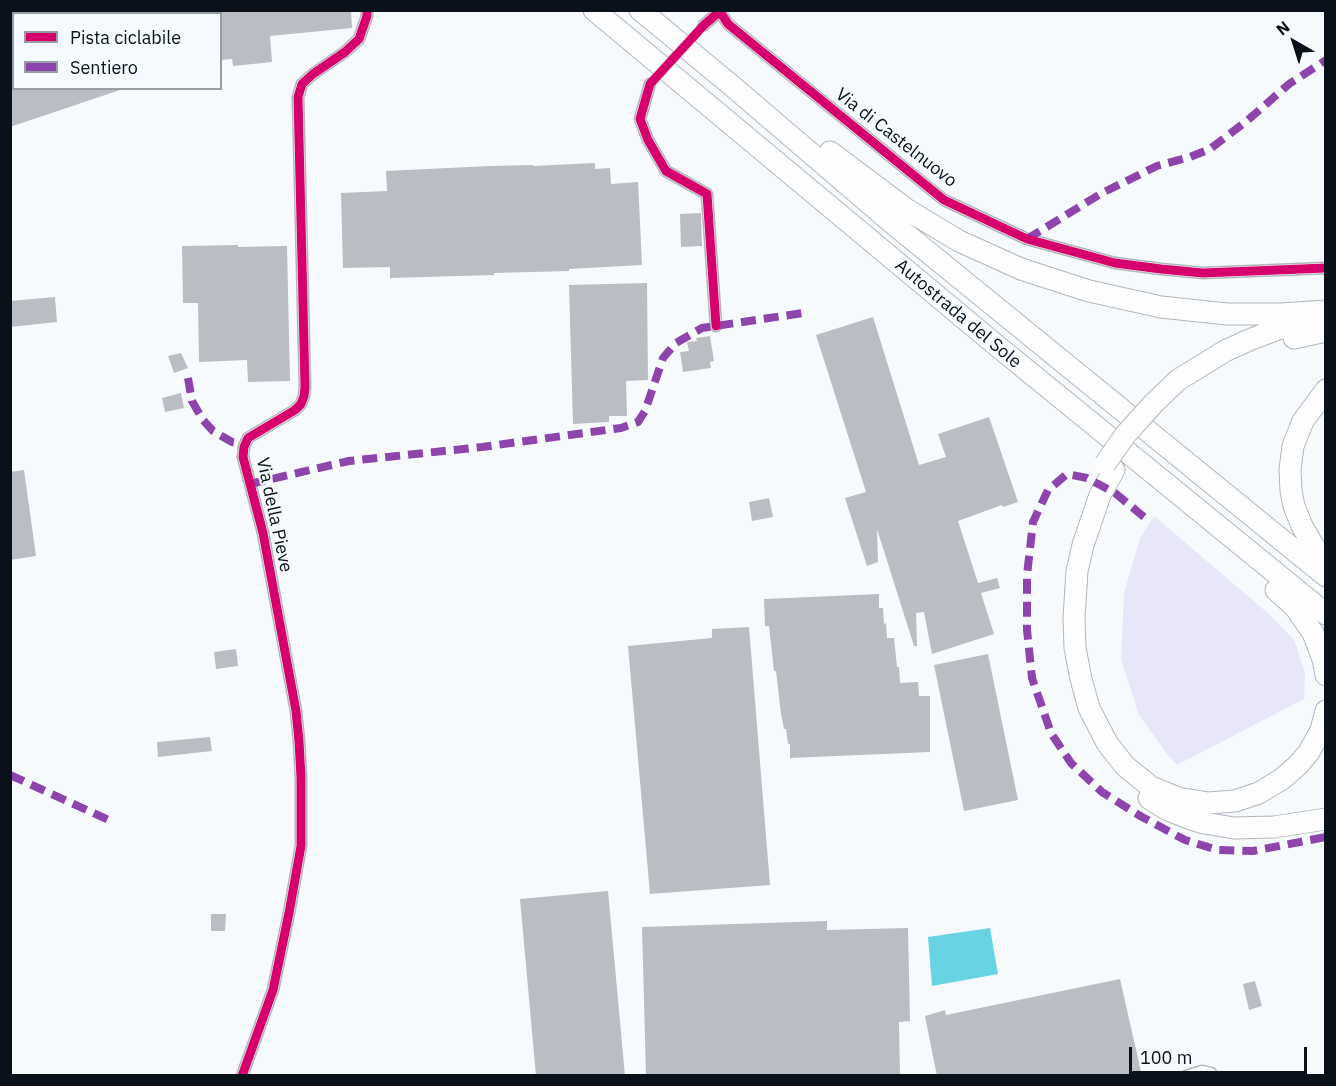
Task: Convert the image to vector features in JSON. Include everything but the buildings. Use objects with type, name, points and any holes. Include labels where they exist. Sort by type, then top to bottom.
[{"type":"highway","name":"Autostrada del Sole","points":[[594,10],[1014,360],[1326,614]]},
{"type":"highway","name":"Autostrada del Sole","points":[[640,10],[891,222],[1326,576]]},
{"type":"highway","points":[[731,85],[767,103],[906,209],[959,240],[1021,269],[1089,291],[1161,307],[1227,314],[1326,311]]},
{"type":"highway","points":[[1326,320],[1278,329],[1249,340],[1225,351],[1178,380],[1135,439],[1093,484],[1080,514],[1067,564],[1063,618],[1069,676],[1085,725],[1110,762],[1131,786],[1154,802],[1204,823],[1234,828],[1274,827],[1326,819]]},
{"type":"highway","points":[[1157,407],[1204,375],[1254,349],[1326,332]]},
{"type":"highway","points":[[1326,390],[1303,421],[1293,446],[1290,470],[1294,506],[1302,526],[1317,552],[1326,559]]},
{"type":"highway","points":[[1109,467],[1083,545],[1077,571],[1075,648],[1089,708],[1107,743],[1125,766],[1151,787],[1178,798],[1208,803],[1235,801],[1258,793],[1282,779],[1298,765],[1310,752],[1321,730],[1326,711]]},
{"type":"highway","points":[[1220,528],[1222,546],[1278,591],[1295,607],[1308,624],[1323,659],[1326,675]]},
{"type":"street","name":"Via della Pieve","points":[[242,1076],[273,990],[301,846],[301,778],[296,711],[263,533],[243,457],[244,447],[248,438],[295,410],[301,404],[305,387],[298,97],[302,84],[359,39],[367,10]]},
{"type":"street","points":[[704,25],[719,11]]},
{"type":"street","name":"Via di Castelnuovo","points":[[719,11],[728,24],[944,200],[1027,238],[1115,262],[1172,270],[1203,273],[1326,268]]},
{"type":"street","points":[[650,84],[640,119],[648,140],[666,171],[707,194],[716,326]]},
{"type":"street","points":[[1186,1076],[1202,1071],[1211,1073],[1212,1076]]},
{"type":"shaded area","points":[[1154,516],[1270,615],[1294,640],[1305,673],[1304,699],[1177,765],[1139,715],[1121,660],[1124,593],[1140,538]]},
{"type":"water","points":[[990,928],[998,974],[932,986],[928,937]]},
{"type":"tunnel","points":[[650,84],[704,25]]},
{"type":"marked path","points":[[1027,239],[1102,193],[1157,166],[1210,149],[1289,84],[1326,60]]},
{"type":"marked path","points":[[250,484],[349,461],[482,447],[621,428],[638,422],[645,411],[663,358],[676,343],[702,328],[803,313]]},
{"type":"marked path","points":[[188,378],[192,401],[203,420],[213,431],[232,442],[246,444]]},
{"type":"marked path","points":[[1144,517],[1115,493],[1087,478],[1067,474],[1048,490],[1033,522],[1027,575],[1027,630],[1032,678],[1051,733],[1071,763],[1102,792],[1185,840],[1218,850],[1253,851],[1326,837]]},
{"type":"marked path","points":[[10,775],[111,821]]},
{"type":"cycle path","points":[[242,1076],[273,990],[301,846],[301,778],[296,711],[263,533],[243,457],[244,447],[248,438],[295,410],[301,404],[304,396],[298,97],[302,84],[359,39],[367,10]]},
{"type":"cycle path","points":[[719,10],[728,24],[944,200],[1027,239],[1115,263],[1161,269],[1203,273],[1326,268]]},
{"type":"cycle path","points":[[716,326],[707,194],[666,171],[648,140],[640,119],[650,84],[704,25],[719,12]]}]
